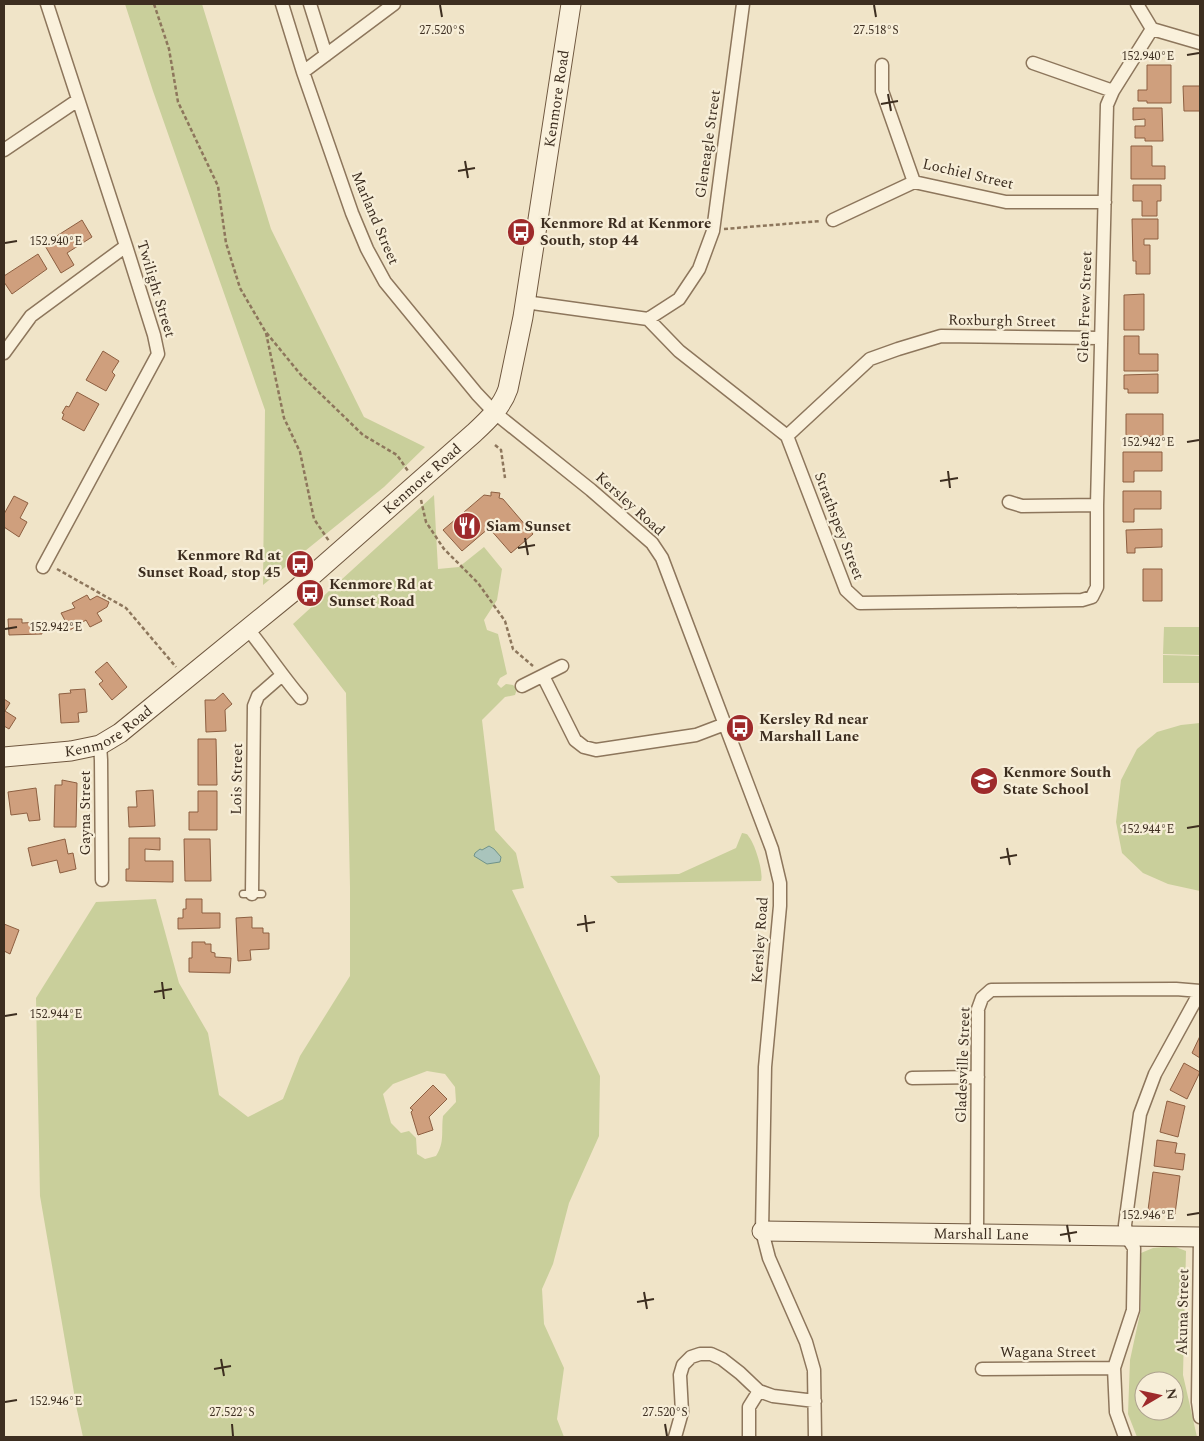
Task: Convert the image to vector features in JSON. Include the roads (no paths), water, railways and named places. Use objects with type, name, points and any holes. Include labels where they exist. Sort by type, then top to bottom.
[{"type":"street","name":"Twilight Street","points":[[43,567],[158,354],[154,335],[126,246],[47,4]]},
{"type":"street","name":"Marland Street","points":[[282,4],[303,72],[352,213],[367,249],[385,282],[477,394],[495,413]]},
{"type":"street","points":[[310,4],[326,55]]},
{"type":"street","points":[[303,72],[394,4]]},
{"type":"street","name":"Kenmore Road","points":[[4,757],[71,751],[100,745],[120,733],[339,553],[495,413],[508,389],[525,302],[570,4]]},
{"type":"street","name":"Gleneagle Street","points":[[648,319],[679,299],[699,269],[713,230],[743,4]]},
{"type":"street","points":[[1137,4],[1152,28],[1200,43]]},
{"type":"street","name":"Glen Frew Street","points":[[1092,597],[1097,587],[1100,338],[1107,105],[1113,91],[1152,28]]},
{"type":"street","points":[[1033,62],[1113,91]]},
{"type":"street","name":"Lochiel Street","points":[[882,65],[882,91],[914,182],[1006,202],[1105,202]]},
{"type":"street","points":[[4,150],[78,100]]},
{"type":"street","points":[[833,220],[914,182]]},
{"type":"street","points":[[4,353],[31,316],[126,246]]},
{"type":"street","points":[[525,302],[648,319],[680,351],[787,436]]},
{"type":"street","name":"Roxburgh Street","points":[[787,436],[870,359],[898,349],[941,336],[1100,338]]},
{"type":"street","name":"Kersley Road","points":[[495,413],[591,490],[652,543],[662,558],[772,849],[780,883],[780,906],[765,1067],[762,1231],[770,1258],[806,1342],[814,1370],[815,1437]]},
{"type":"street","name":"Strathspey Street","points":[[787,436],[846,590],[860,603],[1082,600],[1092,597]]},
{"type":"street","points":[[1008,502],[1022,506],[1097,505]]},
{"type":"street","points":[[247,628],[282,676],[301,698]]},
{"type":"street","points":[[522,686],[562,666]]},
{"type":"street","name":"Lois Street","points":[[252,894],[254,706],[258,696],[282,676]]},
{"type":"street","points":[[543,676],[576,740],[584,747],[596,750],[696,735],[725,724]]},
{"type":"street","name":"Gayna Street","points":[[100,745],[102,880]]},
{"type":"street","name":"Gladesville Street","points":[[977,1234],[978,1008],[982,998],[991,990],[1176,989],[1200,992]]},
{"type":"street","points":[[1125,1437],[1116,1412],[1114,1368],[1133,1310],[1134,1248],[1127,1237],[1125,1225],[1140,1114],[1155,1074],[1200,992]]},
{"type":"street","points":[[912,1078],[978,1077]]},
{"type":"street","name":"Marshall Lane","points":[[762,1231],[1200,1238]]},
{"type":"street","name":"Akuna Street","points":[[1200,1238],[1198,1402],[1200,1416]]},
{"type":"street","points":[[675,1437],[682,1412],[680,1375],[683,1364],[691,1356],[711,1354],[722,1359],[759,1391],[773,1396],[814,1401]]},
{"type":"street","name":"Wagana Street","points":[[982,1368],[1114,1368]]},
{"type":"street","points":[[749,1437],[749,1407],[759,1391]]},
{"type":"water","points":[[489,846],[501,857],[500,862],[487,864],[474,856],[480,849],[482,850]]},
{"type":"place","name":"Kenmore Rd at Kenmore South, stop 44","points":[[521,232]]},
{"type":"place","name":"Siam Sunset","points":[[467,526]]},
{"type":"place","name":"Kenmore Rd at Sunset Road, stop 45","points":[[300,564]]},
{"type":"place","name":"Kenmore Rd at Sunset Road","points":[[310,593]]},
{"type":"place","name":"Kersley Rd near Marshall Lane","points":[[740,728]]},
{"type":"place","name":"Kenmore South State School","points":[[984,781]]}]
